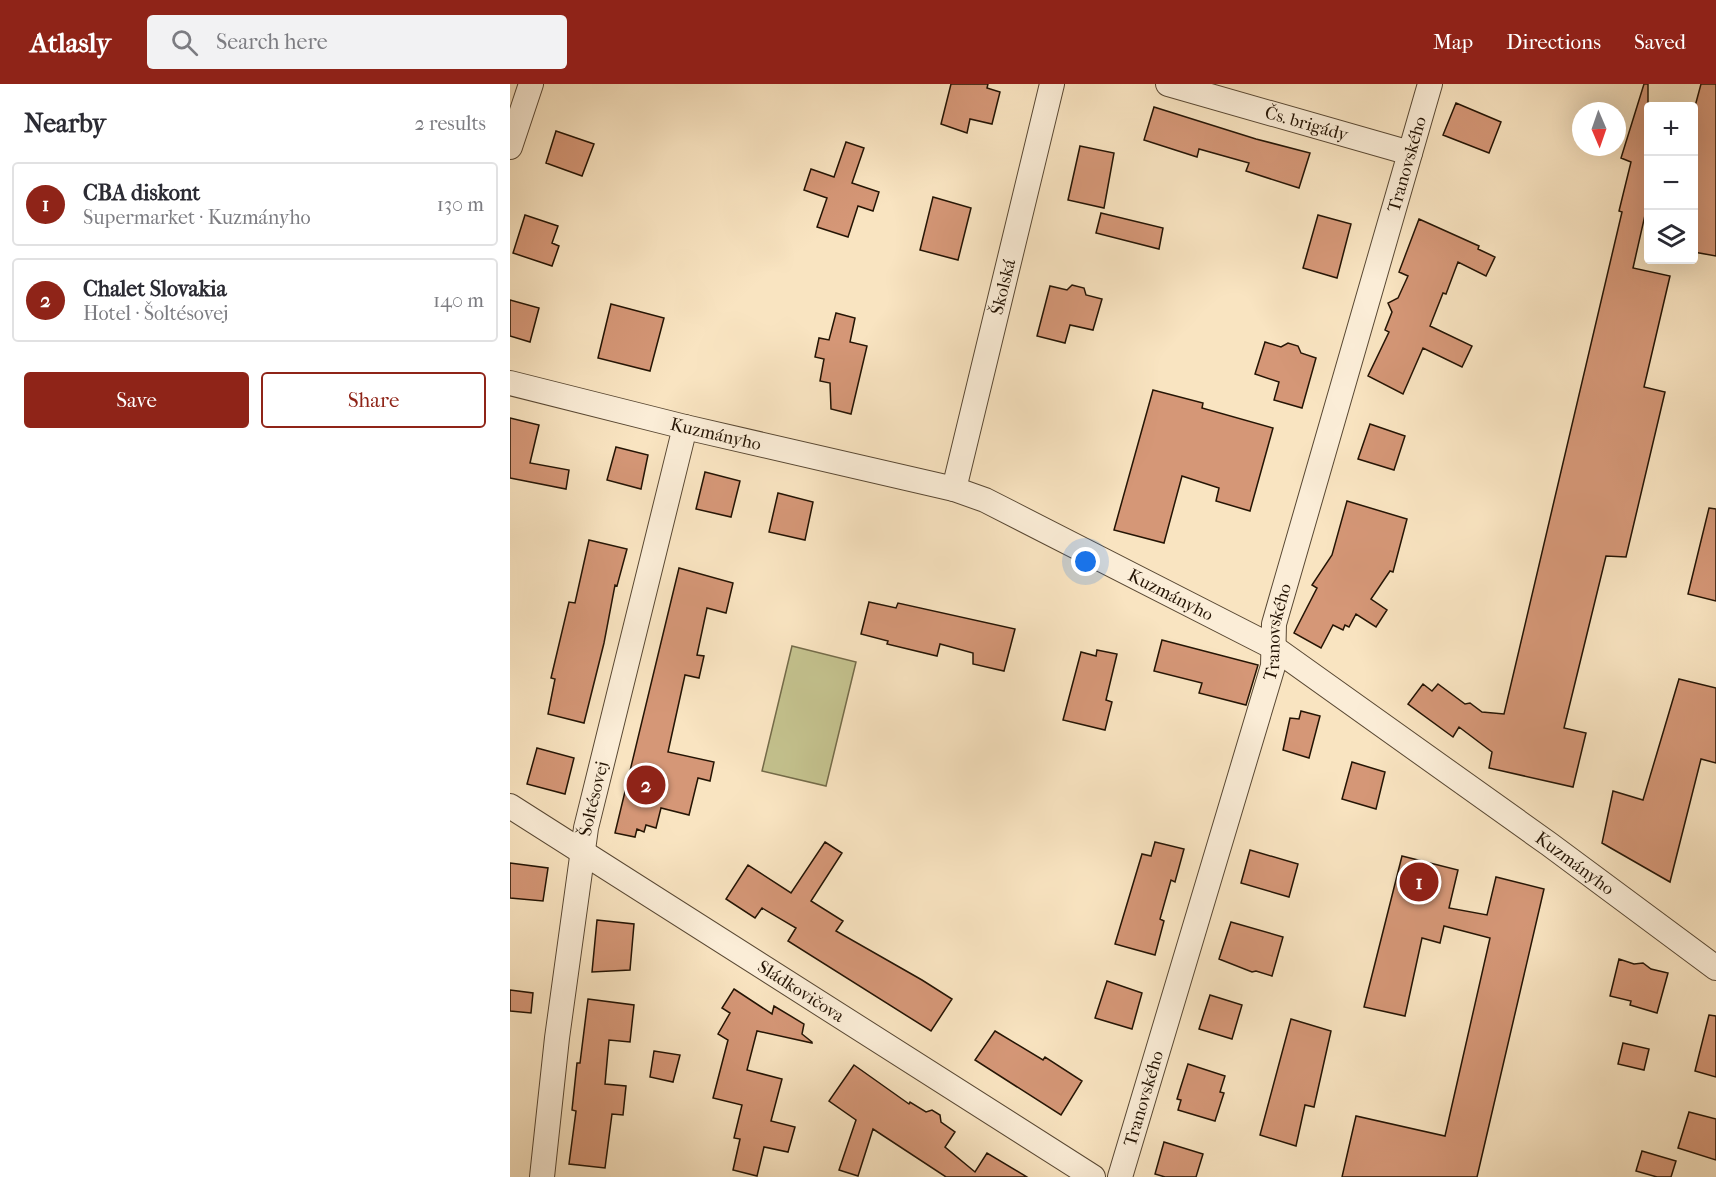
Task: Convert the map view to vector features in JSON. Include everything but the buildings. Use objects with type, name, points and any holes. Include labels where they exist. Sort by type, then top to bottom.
[{"type":"street","points":[[510,147],[531,84]]},
{"type":"street","name":"Školská","points":[[954,489],[1052,84]]},
{"type":"street","name":"Čs. brigády","points":[[1167,84],[1410,153]]},
{"type":"street","name":"Tranovského","points":[[1120,1177],[1273,666],[1274,624],[1430,84]]},
{"type":"street","name":"Kuzmányho","points":[[510,383],[685,427],[954,489],[986,500],[1273,647],[1549,844],[1716,968]]},
{"type":"street","name":"Šoltésovej","points":[[542,1177],[557,1038],[582,852],[604,751],[685,427]]},
{"type":"street","name":"Sládkovičova","points":[[510,806],[1093,1177]]},
{"type":"shaded area","points":[[792,646],[856,662],[826,786],[762,771]]},
{"type":"place","name":"Chalet Slovakia","points":[[646,785]]},
{"type":"place","name":"CBA diskont","points":[[1419,882]]}]
